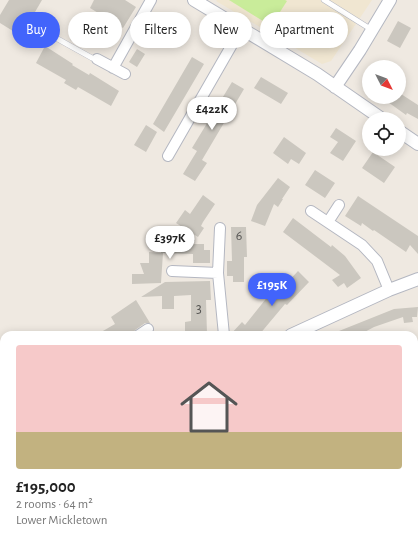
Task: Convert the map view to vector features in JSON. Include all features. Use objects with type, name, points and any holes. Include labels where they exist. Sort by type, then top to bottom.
[{"type":"street","points":[[113,68],[151,0]]},
{"type":"street","points":[[194,0],[213,12]]},
{"type":"street","points":[[335,87],[390,0]]},
{"type":"street","points":[[252,36],[335,87],[372,112]]},
{"type":"street","points":[[168,156],[230,48]]},
{"type":"street","points":[[97,59],[125,74]]},
{"type":"street","points":[[406,136],[418,144]]},
{"type":"street","points":[[328,222],[339,205]]},
{"type":"street","points":[[311,211],[362,245],[377,261],[389,290]]},
{"type":"street","points":[[220,228],[218,273],[224,331]]},
{"type":"street","points":[[172,271],[218,273]]},
{"type":"street","points":[[300,331],[389,290],[418,279]]},
{"type":"lane","points":[[324,0],[372,30]]},
{"type":"lane","points":[[60,40],[92,58],[97,59]]},
{"type":"shaded area","points":[[372,0],[348,36],[348,12],[260,12],[260,27],[252,22],[252,12],[235,12],[216,1]]},
{"type":"shaded area","points":[[295,48],[340,48],[331,61],[322,64]]},
{"type":"green space","points":[[229,0],[287,1],[280,12],[260,12],[260,19],[252,14],[252,12],[248,12]]},
{"type":"building","points":[[9,0],[42,0],[35,12],[12,12],[12,30],[0,23],[0,15]]},
{"type":"building","points":[[94,0],[125,0],[136,7],[133,12],[130,12],[130,17],[123,28],[122,12],[97,12],[90,8]]},
{"type":"building","points":[[398,21],[411,28],[400,48],[387,41]]},
{"type":"building","points":[[44,48],[48,48],[73,64],[72,65],[89,75],[90,73],[119,91],[111,106],[78,87],[76,90],[64,83],[66,80],[36,63]]},
{"type":"building","points":[[137,49],[145,54],[137,67],[129,62]]},
{"type":"building","points":[[192,57],[204,64],[164,132],[153,124]]},
{"type":"building","points":[[261,77],[288,93],[281,104],[254,88]]},
{"type":"building","points":[[232,82],[244,89],[202,160],[207,163],[195,181],[183,174],[197,151],[192,148]]},
{"type":"building","points":[[406,97],[418,105],[418,119],[407,113],[406,115],[406,112],[402,112],[391,104],[406,104]]},
{"type":"building","points":[[146,125],[157,132],[146,152],[134,145]]},
{"type":"building","points":[[336,128],[356,141],[343,161],[330,153],[338,142],[330,137]]},
{"type":"building","points":[[284,137],[306,153],[299,164],[291,159],[288,164],[273,153]]},
{"type":"building","points":[[370,156],[379,156],[395,167],[384,183],[362,168]]},
{"type":"building","points":[[315,170],[335,183],[325,198],[305,185]]},
{"type":"building","points":[[278,178],[290,187],[278,207],[274,204],[265,226],[251,221],[257,205]]},
{"type":"building","points":[[203,195],[215,204],[203,222],[201,226],[204,228],[198,237],[176,223],[185,210],[190,214]]},
{"type":"building","points":[[358,196],[418,236],[418,254],[410,245],[406,252],[374,230],[373,231],[362,223],[361,226],[345,216]]},
{"type":"building","points":[[293,218],[331,247],[332,245],[345,256],[361,278],[347,288],[344,283],[338,287],[332,280],[340,275],[283,232]]},
{"type":"building","points":[[231,227],[246,227],[247,257],[244,257],[244,282],[233,282],[233,276],[227,276],[227,261],[232,261]]},
{"type":"building","points":[[162,240],[195,240],[193,244],[204,244],[204,250],[210,250],[210,263],[193,263],[193,254],[163,253],[161,283],[132,284],[132,274],[144,274],[140,263],[149,263],[149,252],[161,253]]},
{"type":"building","points":[[298,271],[309,282],[287,305],[285,304],[262,331],[234,331],[242,322],[245,325],[269,295],[273,298]]},
{"type":"building","points":[[210,281],[211,300],[206,300],[207,331],[185,331],[185,322],[191,321],[191,295],[174,296],[174,309],[162,309],[162,296],[141,297],[165,282]]},
{"type":"building","points":[[136,300],[150,323],[145,323],[135,331],[103,331],[115,324],[111,317]]},
{"type":"building","points":[[418,307],[417,317],[412,317],[413,322],[404,323],[403,317],[366,331],[339,331],[394,309]]}]
